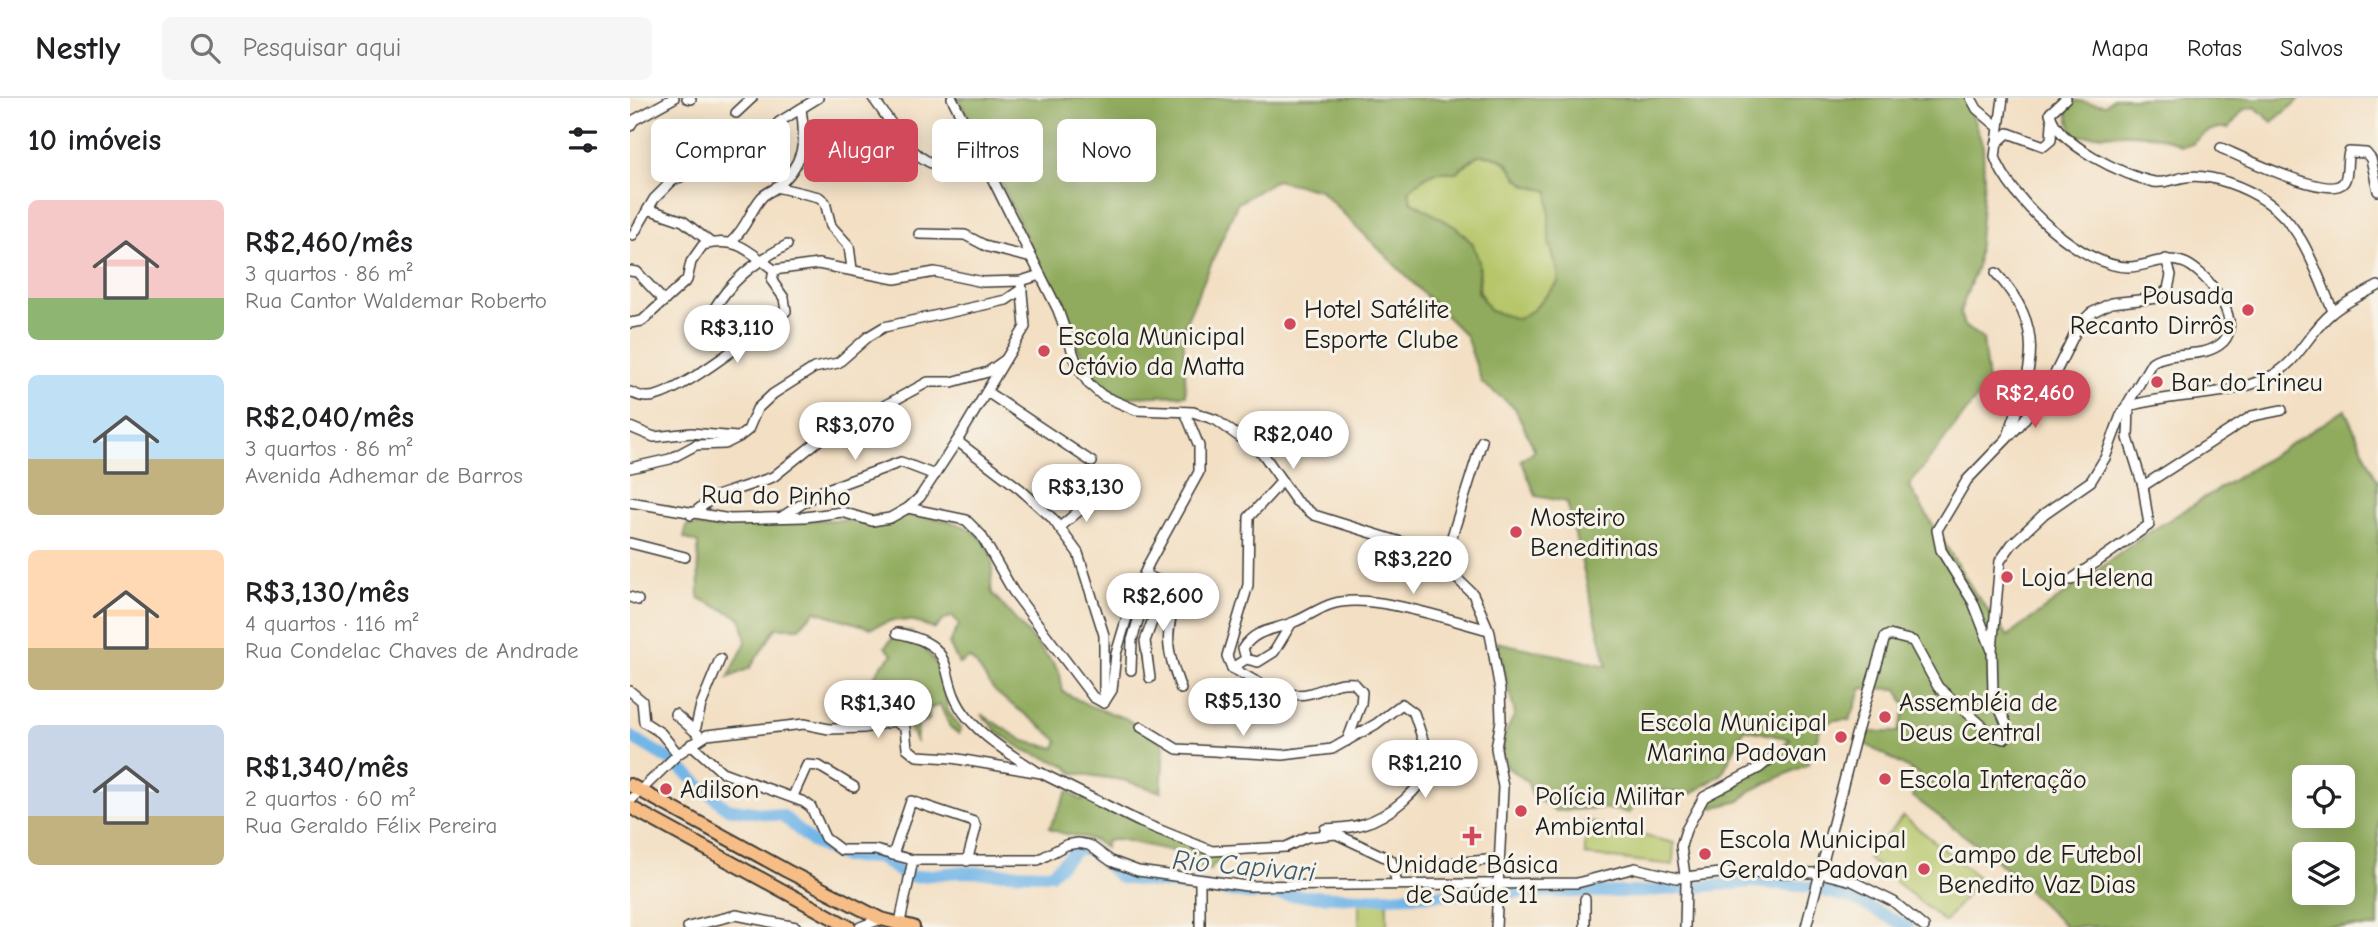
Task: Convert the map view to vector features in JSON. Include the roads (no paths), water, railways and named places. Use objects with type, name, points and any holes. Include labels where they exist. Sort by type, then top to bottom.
[{"type":"main road","points":[[635,787],[881,919],[899,926],[913,927]]},
{"type":"main road","points":[[630,807],[849,927]]},
{"type":"street","points":[[630,126],[634,120],[674,98]]},
{"type":"street","points":[[736,113],[752,98]]},
{"type":"street","points":[[633,235],[649,209],[672,181],[707,164],[755,152],[779,122],[818,98]]},
{"type":"street","points":[[873,98],[916,156],[932,165]]},
{"type":"street","points":[[952,98],[963,119]]},
{"type":"street","points":[[1971,98],[1977,109],[1997,126]]},
{"type":"street","points":[[1806,927],[1885,637],[1889,635],[1908,638],[1938,687],[1994,736],[2004,739],[2008,731],[1993,694],[1992,650],[2000,561],[2045,513],[2091,481],[2105,458],[2115,427],[2152,362],[2211,350],[2227,337],[2230,325],[2223,302],[2206,281],[2184,262],[2166,259],[2129,267],[2098,262],[2076,250],[2004,176],[1995,157],[1997,126],[2003,98]]},
{"type":"street","points":[[1996,144],[2008,133],[2044,146],[2051,140],[2050,113],[2066,98]]},
{"type":"street","points":[[731,242],[744,230],[763,196],[776,187],[798,163],[804,151],[801,109]]},
{"type":"street","points":[[2052,123],[2069,142],[2143,178],[2155,182],[2193,176],[2214,180],[2267,201],[2302,240],[2333,311]]},
{"type":"street","points":[[2221,148],[2280,174],[2330,188],[2344,183],[2349,152],[2366,153],[2371,159],[2378,191]]},
{"type":"street","points":[[994,182],[1058,310],[1078,367],[1089,384],[1102,396],[1136,411],[1185,412],[1216,420],[1244,437],[1262,454],[1296,501],[1314,516],[1404,543],[1443,565],[1473,594],[1495,650],[1501,708],[1496,748],[1503,787],[1496,927]]},
{"type":"street","points":[[776,187],[819,197],[825,202],[831,226],[849,246],[852,269]]},
{"type":"street","points":[[649,209],[683,221],[711,243]]},
{"type":"street","points":[[919,234],[965,235],[988,247],[1032,258]]},
{"type":"street","points":[[630,323],[642,321],[687,280],[691,262],[703,245],[711,243],[731,242],[748,248],[784,299],[786,311],[712,366],[661,394],[647,398],[630,392]]},
{"type":"street","points":[[711,314],[724,291],[759,260],[787,245]]},
{"type":"street","points":[[1992,650],[1973,603],[1941,550],[1937,530],[1967,480],[2045,394],[2079,326],[2101,307],[2158,298],[2163,294],[2171,275],[2166,259]]},
{"type":"street","points":[[759,260],[774,270],[818,264],[895,279],[935,272],[983,282],[1021,285]]},
{"type":"street","points":[[772,281],[774,270]]},
{"type":"street","points":[[630,271],[637,272],[664,301]]},
{"type":"street","points":[[1996,273],[2019,301],[2030,329],[2032,345],[2025,386],[2007,439]]},
{"type":"street","points":[[630,468],[670,459],[696,445],[724,444],[739,437],[748,430],[757,409],[773,394],[814,368],[838,363],[869,336],[884,327],[1006,300],[1021,285],[1040,275]]},
{"type":"street","name":"Rua do Pinho","points":[[630,502],[730,519],[805,517],[842,512],[872,521],[890,518],[908,508],[935,475],[1025,327],[1021,285]]},
{"type":"street","points":[[2129,406],[2175,395],[2220,394],[2269,378],[2291,362],[2333,311],[2378,286]]},
{"type":"street","points":[[691,514],[714,497],[773,477],[802,450],[838,425],[871,413],[928,382],[952,382],[988,372],[1006,359]]},
{"type":"street","points":[[987,392],[1092,462]]},
{"type":"street","points":[[2071,580],[2149,525],[2143,486],[2128,438],[2129,406]]},
{"type":"street","points":[[2143,486],[2252,416],[2282,410]]},
{"type":"street","points":[[1104,703],[1112,690],[1116,654],[1144,574],[1199,472],[1199,446],[1185,412]]},
{"type":"street","points":[[630,427],[654,437],[691,433],[739,437]]},
{"type":"street","points":[[957,441],[1020,489],[1059,528],[1078,553],[1104,635],[1104,703]]},
{"type":"street","points":[[1443,565],[1482,441]]},
{"type":"street","points":[[783,516],[806,498],[901,461],[935,475]]},
{"type":"street","points":[[1282,481],[1249,517],[1248,585],[1227,656],[1232,668],[1282,694],[1308,694],[1342,681],[1354,683],[1362,692],[1361,704],[1347,741]]},
{"type":"street","points":[[1059,528],[1094,498]]},
{"type":"street","points":[[908,508],[966,520],[981,535],[1013,591],[1093,697],[1104,703]]},
{"type":"street","points":[[630,542],[685,558]]},
{"type":"street","points":[[1144,574],[1175,596],[1167,637],[1168,655],[1181,689]]},
{"type":"street","points":[[1131,670],[1132,640],[1148,588],[1164,588]]},
{"type":"street","points":[[1150,678],[1145,641],[1164,588]]},
{"type":"street","points":[[1246,659],[1243,648],[1250,638],[1267,628],[1291,624],[1333,604],[1367,600],[1489,631]]},
{"type":"street","points":[[1232,668],[1246,659],[1258,662],[1274,652],[1291,624]]},
{"type":"street","points":[[897,633],[927,640],[936,648],[944,659],[957,703],[968,719],[995,744],[1041,773],[1140,822],[1212,851],[1286,847],[1321,829],[1361,825],[1378,819],[1414,791],[1431,764],[1414,713],[1402,704],[1376,724],[1332,749],[1283,755],[1177,749],[1141,727]]},
{"type":"street","points":[[630,801],[635,787],[673,759],[699,734],[701,705],[720,659]]},
{"type":"street","points":[[630,691],[642,701],[644,722],[661,733],[673,759]]},
{"type":"street","points":[[676,714],[699,734],[804,724],[829,729],[864,727],[894,721],[905,728],[907,748],[917,756],[952,758],[1041,773]]},
{"type":"street","points":[[691,744],[722,772],[793,796],[811,807],[825,838],[841,850],[875,850],[912,861],[1038,860],[1066,845],[1077,843],[1138,871],[1247,886],[1577,883],[1634,867],[1685,880],[1728,872],[1852,881],[1894,902],[1924,927]]},
{"type":"street","points":[[1685,927],[1685,880],[1681,846],[1686,830],[1704,797],[1723,784],[1752,772],[1774,755]]},
{"type":"street","points":[[793,796],[807,765],[826,769],[854,787]]},
{"type":"street","points":[[893,855],[911,801],[975,824],[967,861]]},
{"type":"street","points":[[1307,837],[1336,834],[1391,860],[1397,884]]},
{"type":"street","points":[[1393,868],[1499,859]]},
{"type":"street","points":[[899,926],[912,861]]},
{"type":"street","points":[[1200,881],[1200,927]]},
{"type":"street","points":[[1585,899],[1585,927]]},
{"type":"street","points":[[688,927],[736,915],[794,927]]},
{"type":"street","points":[[757,918],[768,927]]},
{"type":"street","points":[[860,927],[881,919]]},
{"type":"waterway","name":"Rio Capivari","points":[[630,736],[675,763],[726,808],[783,816],[812,842],[844,857],[880,858],[905,876],[958,872],[1051,874],[1077,849],[1089,849],[1121,878],[1250,894],[1364,898],[1505,892],[1638,892],[1753,882],[1808,887],[1853,899],[1908,927]]},
{"type":"place","name":"Pousada Recanto Dirrôs","points":[[2248,310]]},
{"type":"place","name":"Hotel Satélite Esporte Clube","points":[[1290,324]]},
{"type":"place","name":"Escola Municipal Octávio da Matta","points":[[1044,351]]},
{"type":"place","name":"Bar do Irineu","points":[[2157,382]]},
{"type":"place","name":"Mosteiro Beneditinas","points":[[1516,532]]},
{"type":"place","name":"Loja Helena","points":[[2007,577]]},
{"type":"place","name":"Assembléia de Deus Central","points":[[1885,717]]},
{"type":"place","name":"Escola Municipal Marina Padovan","points":[[1841,737]]},
{"type":"place","name":"Escola Interação","points":[[1885,779]]},
{"type":"place","name":"Adilson","points":[[666,789]]},
{"type":"place","name":"Polícia Militar Ambiental","points":[[1521,811]]},
{"type":"place","name":"Unidade Básica de Saúde 11","points":[[1472,836]]},
{"type":"place","name":"Escola Municipal Geraldo Padovan","points":[[1705,854]]},
{"type":"place","name":"Campo de Futebol Benedito Vaz Dias","points":[[1924,869]]}]
